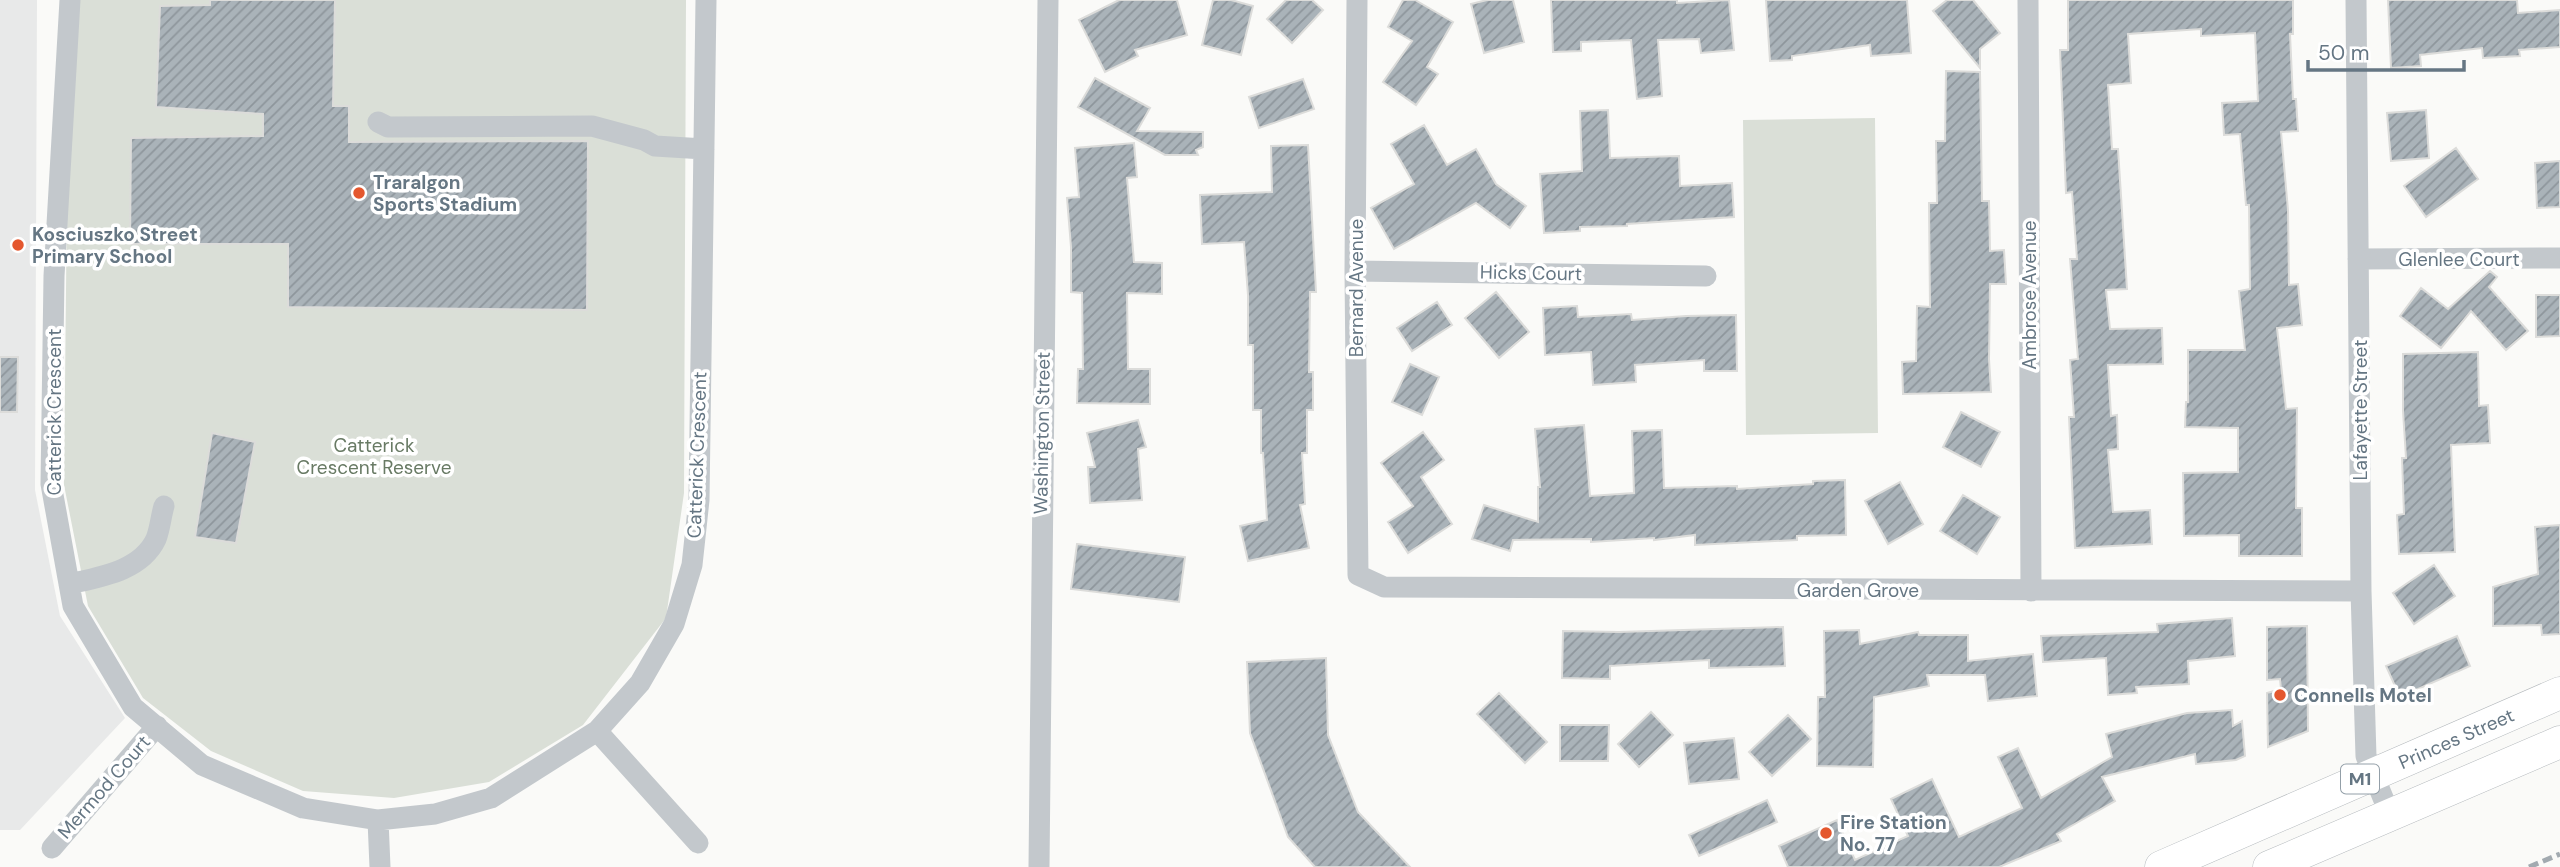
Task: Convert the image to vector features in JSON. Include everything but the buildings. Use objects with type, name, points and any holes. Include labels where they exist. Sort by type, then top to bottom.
[{"type":"highway","name":"Princes Street","points":[[2161,867],[2560,693]]},
{"type":"highway","name":"M1","points":[[2269,867],[2560,742]]},
{"type":"street","name":"Catterick Crescent","points":[[70,0],[54,276],[51,484],[73,606],[133,707],[202,765],[303,808],[379,820],[435,814],[491,798],[597,731],[640,683],[674,624],[692,565],[699,500],[706,0]]},
{"type":"street","name":"Washington Street","points":[[1039,867],[1048,0]]},
{"type":"street","name":"Bernard Avenue","points":[[1357,0],[1355,271],[1358,575]]},
{"type":"street","name":"Ambrose Avenue","points":[[2028,0],[2031,591]]},
{"type":"street","name":"Lafayette Street","points":[[2356,0],[2361,592],[2367,756],[2390,815]]},
{"type":"street","points":[[377,122],[388,127],[592,127],[644,140],[655,146],[704,149]]},
{"type":"street","name":"Glenlee Court","points":[[2358,259],[2560,258]]},
{"type":"street","name":"Hicks Court","points":[[1355,271],[1706,276]]},
{"type":"street","points":[[69,584],[108,576],[141,560],[156,540],[164,506]]},
{"type":"street","name":"Garden Grove","points":[[1358,575],[1384,587],[2361,592]]},
{"type":"street","name":"Mermod Court","points":[[52,848],[157,726]]},
{"type":"street","points":[[597,731],[698,843]]},
{"type":"street","points":[[379,820],[380,867]]},
{"type":"shaded area","name":"Kosciuszko Street Primary School","points":[[0,0],[37,0],[35,490],[60,616],[125,718],[20,830],[0,830]]},
{"type":"green space","name":"Catterick Crescent Reserve","points":[[69,0],[686,0],[684,493],[666,618],[583,725],[489,782],[394,798],[303,791],[211,751],[143,698],[88,606],[64,485]]},
{"type":"green space","points":[[1875,118],[1878,433],[1746,435],[1743,120]]},
{"type":"railway","points":[[2529,867],[2560,854]]},
{"type":"place","name":"Traralgon Sports Stadium","points":[[359,193]]},
{"type":"place","name":"Kosciuszko Street Primary School","points":[[18,245]]},
{"type":"place","name":"Connells Motel","points":[[2280,695]]},
{"type":"place","name":"Fire Station No. 77","points":[[1826,833]]}]
